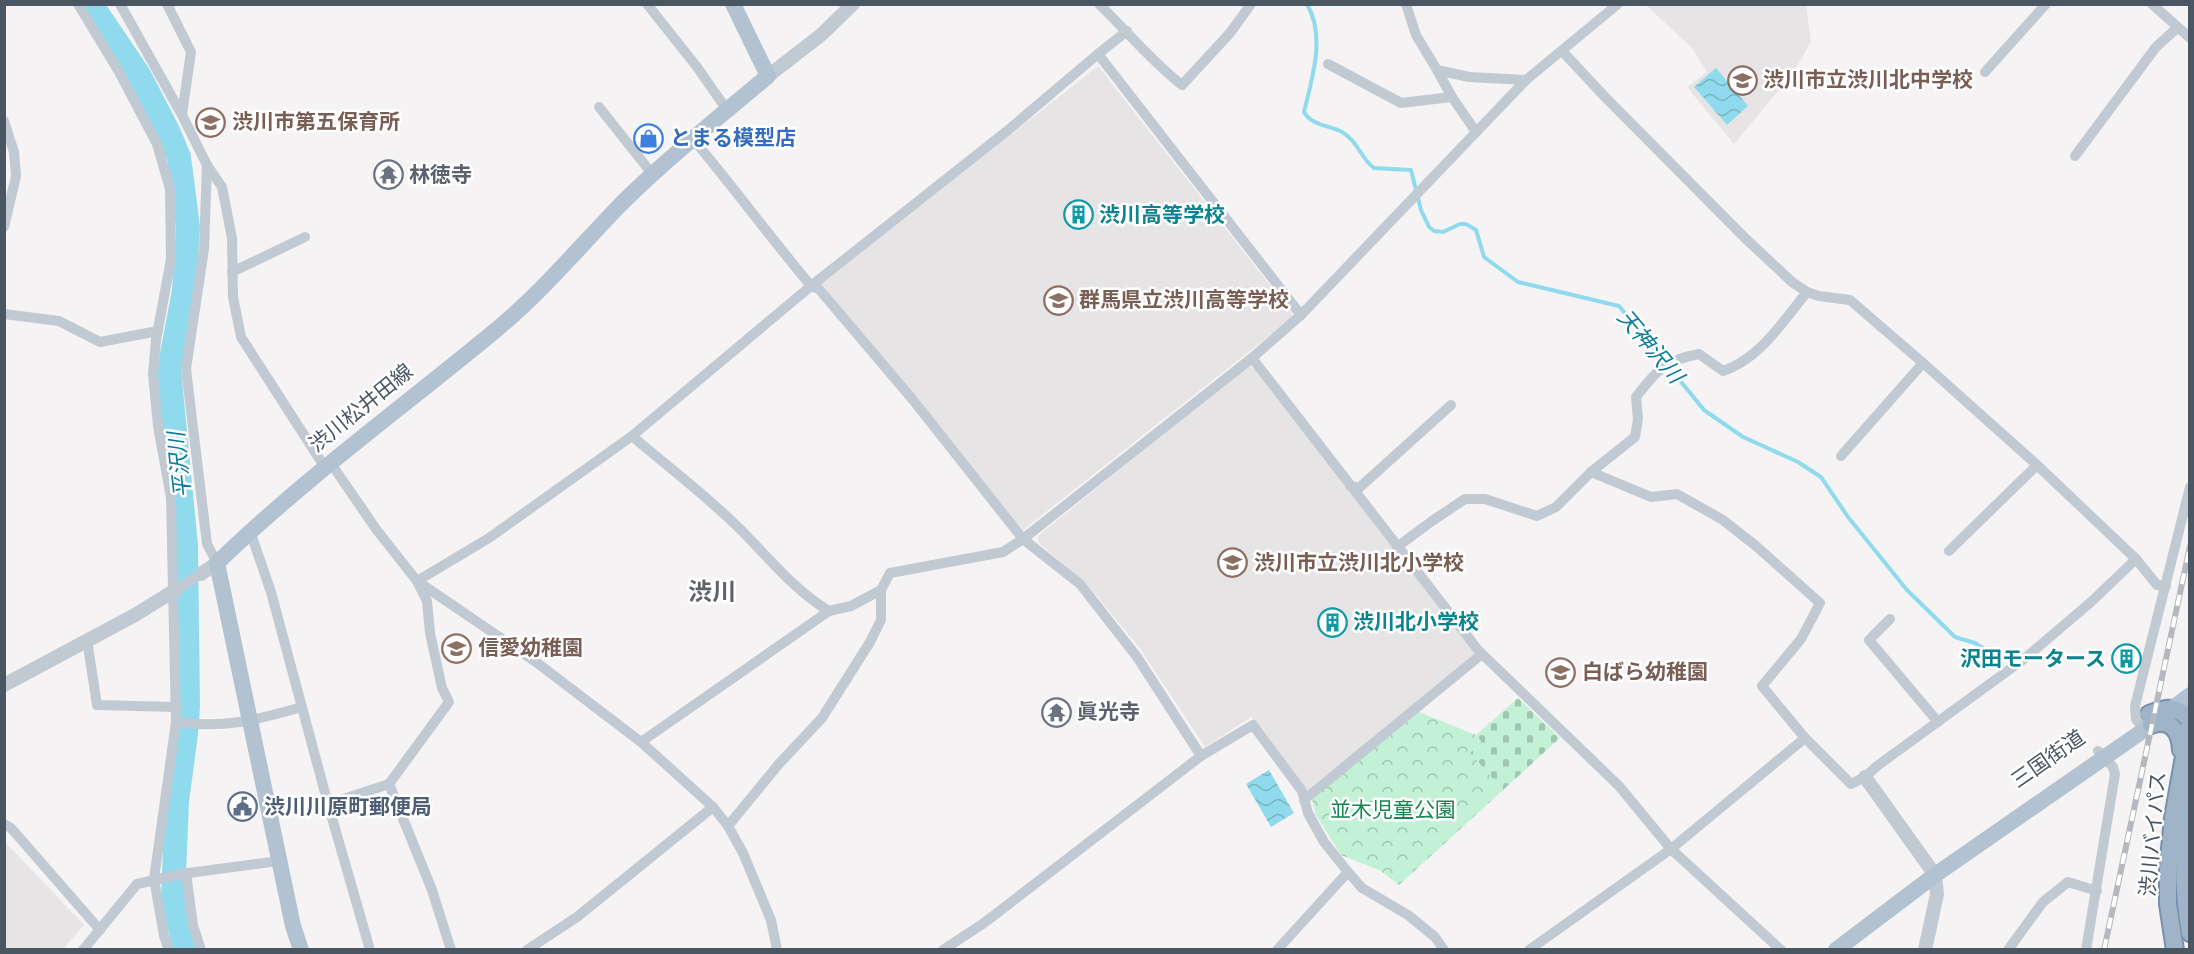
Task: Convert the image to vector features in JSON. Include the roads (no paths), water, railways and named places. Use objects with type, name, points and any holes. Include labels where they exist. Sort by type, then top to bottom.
[{"type":"highway","points":[[2172,709],[2179,710],[2190,722]]},
{"type":"highway","points":[[2146,723],[2162,722],[2174,727],[2180,736],[2182,760]]},
{"type":"highway","name":"渋川バイパス","points":[[2175,950],[2168,904],[2168,869],[2173,818],[2190,722]]},
{"type":"highway","name":"渋川バイパス","points":[[2190,788],[2187,805],[2184,875],[2190,933]]},
{"type":"main road","points":[[734,4],[768,76]]},
{"type":"main road","name":"渋川松井田線","points":[[217,563],[327,464],[519,309],[652,175],[768,76]]},
{"type":"main road","points":[[217,563],[293,926],[301,950]]},
{"type":"main road","name":"三国街道","points":[[1836,950],[1935,876],[2001,819],[2101,755],[2146,723],[2190,683]]},
{"type":"main road","name":"三国街道","points":[[2146,723],[2172,709],[2190,695]]},
{"type":"street","points":[[78,4],[119,72],[158,144],[170,189],[171,259],[153,374],[171,498],[176,707],[179,723],[158,878],[164,936],[169,950]]},
{"type":"street","points":[[120,4],[182,114],[207,165],[222,187],[232,238],[233,297],[241,337],[327,464],[417,581],[427,601],[430,633],[442,688],[449,702],[389,784],[328,804]]},
{"type":"street","points":[[167,4],[191,52],[182,114]]},
{"type":"street","points":[[647,4],[727,110]]},
{"type":"street","points":[[768,76],[821,35],[853,4]]},
{"type":"street","points":[[1099,4],[1156,65],[1182,85],[1230,33],[1251,4]]},
{"type":"street","points":[[1406,4],[1416,35],[1452,97],[1476,132]]},
{"type":"street","points":[[728,826],[777,765],[822,718],[870,642],[880,620],[881,590],[890,573],[1003,552],[1023,539],[1252,358],[1301,315],[1526,80],[1563,52],[1618,4]]},
{"type":"street","points":[[1985,72],[2046,4]]},
{"type":"street","points":[[2152,4],[2190,38]]},
{"type":"street","points":[[2075,156],[2156,47],[2177,28]]},
{"type":"street","points":[[417,581],[489,538],[632,436],[811,286],[1007,131],[1127,32]]},
{"type":"street","points":[[1563,52],[1745,238],[1792,282],[1807,292],[1819,296],[1850,300],[2037,465],[2136,559],[2157,585],[2166,586]]},
{"type":"street","points":[[1098,54],[1301,315]]},
{"type":"street","points":[[1328,64],[1401,103],[1452,97]]},
{"type":"street","points":[[1437,70],[1468,77],[1526,80]]},
{"type":"street","points":[[599,107],[652,175]]},
{"type":"street","points":[[4,121],[15,152],[16,176],[4,227]]},
{"type":"street","points":[[693,139],[811,286],[819,289],[912,400],[1023,539],[1080,584],[1137,657],[1201,756]]},
{"type":"street","points":[[4,685],[175,591],[217,563],[207,544],[186,369],[204,249],[207,165]]},
{"type":"street","points":[[232,272],[305,237]]},
{"type":"street","points":[[1397,547],[1465,499],[1485,499],[1537,516],[1556,507],[1591,472],[1635,436],[1638,419],[1636,397],[1654,373],[1680,357],[1699,354],[1723,371],[1740,366],[1757,351],[1807,292]]},
{"type":"street","points":[[4,314],[59,321],[100,342],[158,331]]},
{"type":"street","points":[[1252,358],[1482,654],[1619,786],[1671,849],[1781,950]]},
{"type":"street","points":[[1841,456],[1923,363]]},
{"type":"street","points":[[1350,486],[1359,488],[1451,405]]},
{"type":"street","points":[[632,436],[740,529],[817,604],[829,610]]},
{"type":"street","points":[[1949,551],[2037,465]]},
{"type":"street","points":[[1591,472],[1652,497],[1677,494],[1723,520],[1820,603],[1801,639],[1762,686],[1805,738],[1851,784],[1865,777],[2024,659],[2091,602],[2136,559]]},
{"type":"street","points":[[2146,723],[2134,714],[2135,706],[2190,487]]},
{"type":"street","points":[[250,531],[271,592],[370,950]]},
{"type":"street","points":[[417,581],[536,662],[641,742],[713,807],[728,826],[742,853],[771,920],[777,950]]},
{"type":"street","points":[[641,742],[829,610],[851,606],[881,590]]},
{"type":"street","points":[[1890,619],[1869,640],[1938,722]]},
{"type":"street","points":[[87,640],[97,705],[176,707]]},
{"type":"street","points":[[1304,800],[1482,654]]},
{"type":"street","points":[[179,723],[202,725],[250,722],[302,707]]},
{"type":"street","points":[[943,950],[993,916],[1201,756],[1253,725],[1302,791],[1308,813],[1324,842],[1348,872],[1362,888],[1408,915],[1435,938],[1444,950]]},
{"type":"street","points":[[1529,950],[1671,849],[1805,738]]},
{"type":"street","points":[[2086,950],[2115,774],[2113,767],[2101,755]]},
{"type":"street","points":[[1865,777],[1935,876],[1937,894],[1925,950]]},
{"type":"street","points":[[389,784],[432,890],[450,949]]},
{"type":"street","points":[[527,950],[577,917],[713,807]]},
{"type":"street","points":[[4,824],[11,828],[100,930]]},
{"type":"street","points":[[83,950],[137,884],[158,878],[279,861]]},
{"type":"street","points":[[1277,950],[1348,872]]},
{"type":"street","points":[[183,874],[193,925],[201,950]]},
{"type":"street","points":[[2008,950],[2043,902],[2068,882],[2097,891]]},
{"type":"water","points":[[1716,68],[1748,106],[1727,125],[1694,87]]},
{"type":"water","points":[[1269,770],[1294,813],[1271,827],[1246,784]]},
{"type":"waterway","name":"平沢川","points":[[91,4],[139,75],[168,131],[179,157],[188,227],[184,291],[169,370],[186,546],[188,706],[177,801],[173,898],[185,950]]},
{"type":"waterway","name":"天神沢川","points":[[1307,4],[1313,17],[1317,44],[1304,112],[1307,117],[1316,123],[1342,132],[1356,145],[1374,168],[1411,170],[1421,210],[1429,227],[1434,231],[1443,232],[1460,224],[1466,224],[1476,230],[1484,257],[1518,282],[1619,306],[1704,410],[1743,437],[1798,462],[1821,477],[1848,517],[1907,590],[1955,637],[1975,643],[1993,655]]},
{"type":"railway","points":[[2104,950],[2190,546]]},
{"type":"place","name":"渋川市立渋川北中学校","points":[[1742,80]]},
{"type":"place","name":"渋川市第五保育所","points":[[211,122]]},
{"type":"place","name":"とまる模型店","points":[[649,138]]},
{"type":"place","name":"林徳寺","points":[[388,175]]},
{"type":"place","name":"渋川高等学校","points":[[1078,215]]},
{"type":"place","name":"群馬県立渋川高等学校","points":[[1058,300]]},
{"type":"place","name":"渋川市立渋川北小学校","points":[[1233,563]]},
{"type":"place","name":"渋川北小学校","points":[[1332,622]]},
{"type":"place","name":"信愛幼稚園","points":[[457,648]]},
{"type":"place","name":"沢田モータース","points":[[2127,659]]},
{"type":"place","name":"白ばら幼稚園","points":[[1561,672]]},
{"type":"place","name":"眞光寺","points":[[1056,712]]},
{"type":"place","name":"渋川川原町郵便局","points":[[243,807]]},
{"type":"district","name":"渋川","points":[[712,592]]},
{"type":"park label","name":"並木児童公園","points":[[1393,810]]}]
